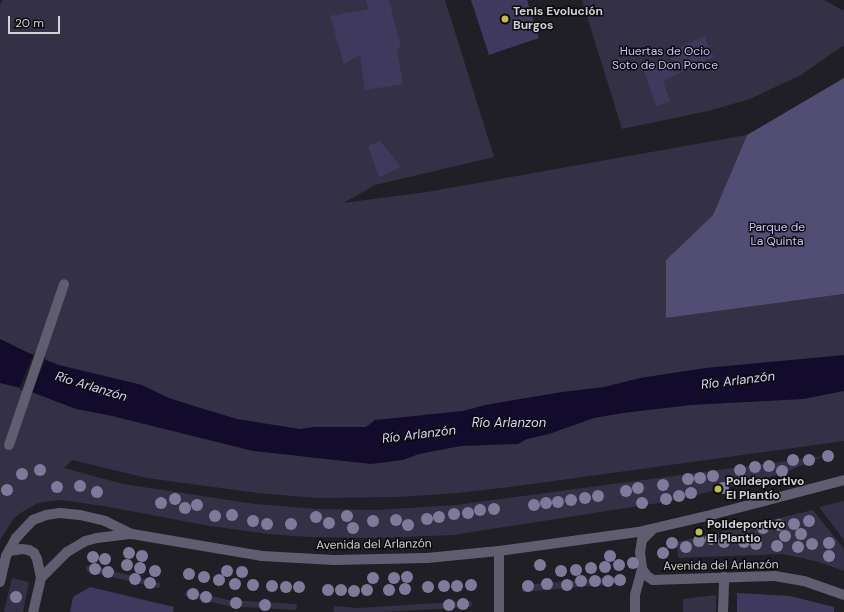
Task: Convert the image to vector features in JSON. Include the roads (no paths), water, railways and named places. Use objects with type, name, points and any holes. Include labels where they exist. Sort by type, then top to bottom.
[{"type":"street","points":[[10,443],[64,284]]},
{"type":"street","name":"Avenida del Arlanzón","points":[[41,578],[67,552],[85,541],[97,538],[132,534],[262,556],[334,560],[427,558],[500,551],[617,535],[654,528],[844,480]]},
{"type":"street","name":"Avenida del Arlanzón","points":[[0,582],[5,554],[24,528],[33,520],[46,515],[60,513],[106,521],[132,534]]},
{"type":"street","points":[[635,612],[635,595],[642,569],[640,552],[642,540],[654,528]]},
{"type":"street","points":[[617,535],[634,542],[640,552]]},
{"type":"street","points":[[5,554],[22,548],[34,553],[41,578],[34,612]]},
{"type":"street","points":[[499,612],[500,551]]},
{"type":"street","name":"Avenida del Arlanzón","points":[[642,569],[647,576],[654,580],[775,576],[810,583],[844,595]]},
{"type":"street","points":[[724,577],[724,612]]},
{"type":"water","name":"Río Arlanzon","points":[[0,339],[35,356],[59,365],[142,385],[169,398],[237,419],[300,429],[314,427],[366,427],[375,420],[463,411],[485,405],[562,392],[604,387],[640,378],[705,368],[844,355],[844,391],[803,399],[691,405],[623,413],[594,418],[549,434],[527,439],[518,444],[461,446],[419,454],[403,460],[371,464],[253,451],[108,415],[76,409],[21,388],[0,383]]},
{"type":"place","name":"Tenis Evolución Burgos","points":[[505,19]]},
{"type":"place","name":"Polideportivo El Plantío","points":[[718,489]]},
{"type":"place","name":"Polideportivo El Plantio","points":[[699,532]]},
{"type":"park label","name":"Huertas de Ocio Soto de Don Ponce","points":[[665,59]]},
{"type":"park label","name":"Parque de La Quinta","points":[[777,235]]},
{"type":"water label","name":"Río Arlanzón","points":[[738,381]]},
{"type":"water label","name":"Río Arlanzón","points":[[91,387]]},
{"type":"water label","name":"Río Arlanzón","points":[[419,435]]}]
